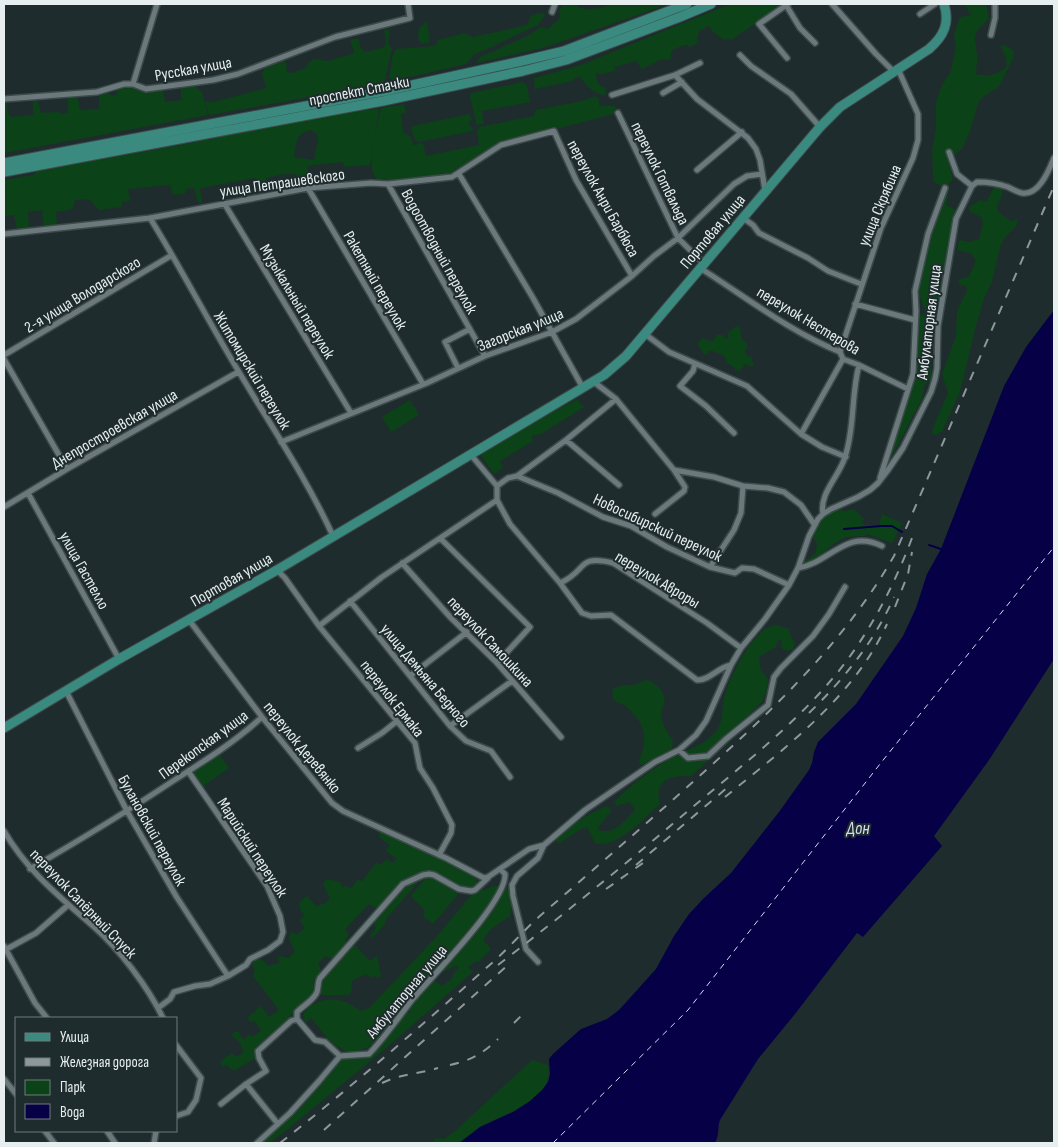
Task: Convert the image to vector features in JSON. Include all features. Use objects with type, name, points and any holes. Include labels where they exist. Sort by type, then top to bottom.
[{"type":"main road","name":"проспект Стачки","points":[[4,163],[385,91],[522,61],[564,51],[687,4]]},
{"type":"main road","name":"проспект Стачки","points":[[4,172],[374,103],[523,71],[566,60],[680,18],[711,4]]},
{"type":"main road","name":"Портовая улица","points":[[4,728],[120,659],[277,570],[594,382],[626,356],[820,127],[840,108],[929,49],[938,41],[945,29],[947,20],[944,4]]},
{"type":"street","points":[[133,84],[157,4]]},
{"type":"street","name":"Русская улица","points":[[4,98],[97,92],[119,84],[133,84],[146,89],[219,79],[238,74],[335,37],[410,18],[408,4]]},
{"type":"street","points":[[552,12],[555,4]]},
{"type":"street","points":[[832,4],[876,54],[896,70]]},
{"type":"street","points":[[920,14],[935,4]]},
{"type":"street","points":[[991,35],[995,18],[995,4]]},
{"type":"street","points":[[787,58],[759,24],[787,5],[800,28],[815,43]]},
{"type":"street","points":[[740,55],[751,66],[791,94],[820,127]]},
{"type":"street","points":[[612,96],[675,75],[700,63]]},
{"type":"street","name":"улица Скрябина","points":[[840,352],[854,304],[881,228],[913,158],[918,140],[918,114],[896,70]]},
{"type":"street","points":[[675,75],[697,99],[742,132],[756,149],[760,160],[765,191]]},
{"type":"street","points":[[663,93],[682,82]]},
{"type":"street","name":"переулок Готвальда","points":[[618,113],[678,238],[702,266]]},
{"type":"street","name":"улица Петрашевского","points":[[4,234],[150,218],[308,188],[371,183],[388,184],[452,177],[501,145],[554,131]]},
{"type":"street","name":"переулок Анри Барбюса","points":[[554,131],[576,180],[632,276]]},
{"type":"street","points":[[697,170],[742,132]]},
{"type":"street","points":[[949,152],[957,174],[972,186],[977,182],[990,182],[1022,193],[1031,192],[1039,185],[1054,158]]},
{"type":"street","points":[[459,174],[552,332],[583,389]]},
{"type":"street","name":"Загорская улица","points":[[281,442],[423,384],[485,356],[552,332],[576,319],[678,238],[734,184],[747,176],[762,174]]},
{"type":"street","name":"Водоотводный переулок","points":[[388,184],[485,356]]},
{"type":"street","name":"Амбулаторная улица","points":[[538,962],[526,949],[513,896],[512,885],[517,876],[538,858],[544,845],[585,810],[655,762],[679,750],[696,735],[706,721],[730,665],[740,648],[765,619],[798,568],[814,524],[823,514],[858,497],[878,484],[903,448],[928,400],[935,380],[938,326],[956,219],[972,186]]},
{"type":"street","name":"Ракетный переулок","points":[[308,188],[423,384]]},
{"type":"street","name":"Амбулаторная улица","points":[[878,484],[913,374],[915,291],[928,234],[945,188]]},
{"type":"street","name":"Музыкальный переулок","points":[[224,203],[351,413]]},
{"type":"street","name":"Житомирский переулок","points":[[150,218],[238,372],[281,442],[333,536]]},
{"type":"street","points":[[743,218],[749,220],[759,233],[808,258],[828,271],[861,284]]},
{"type":"street","name":"2-я улица Володарского","points":[[4,355],[172,255]]},
{"type":"street","name":"переулок Нестерова","points":[[702,266],[798,332],[840,352],[843,359],[859,364],[908,389]]},
{"type":"street","points":[[854,304],[915,320]]},
{"type":"street","points":[[458,368],[445,342],[470,329]]},
{"type":"street","points":[[645,334],[669,352],[747,386],[801,434],[822,447],[846,457]]},
{"type":"street","points":[[4,359],[66,470]]},
{"type":"street","points":[[801,434],[843,359]]},
{"type":"street","points":[[695,364],[693,370],[680,386],[706,406],[734,433]]},
{"type":"street","points":[[823,514],[822,499],[846,457],[851,430],[853,394],[859,364]]},
{"type":"street","name":"Днепростроевская улица","points":[[4,507],[238,372]]},
{"type":"street","points":[[594,382],[616,399],[674,470],[685,487],[684,491],[655,514]]},
{"type":"street","points":[[497,486],[508,478],[517,476],[566,440],[616,399]]},
{"type":"street","points":[[566,440],[619,485]]},
{"type":"street","points":[[471,455],[497,486],[497,500],[510,524],[560,583],[582,613],[591,616],[610,615],[697,680],[702,680],[723,666],[730,665]]},
{"type":"street","points":[[674,470],[714,477],[743,486],[768,488],[784,492],[802,506],[814,524]]},
{"type":"street","name":"Новосибирский переулок","points":[[517,476],[558,493],[603,517],[630,526],[667,547],[710,567],[735,573],[742,568],[754,569],[788,585]]},
{"type":"street","points":[[710,567],[734,530],[741,513],[743,486]]},
{"type":"street","name":"улица Гастелло","points":[[28,493],[120,659]]},
{"type":"street","points":[[320,626],[402,563],[441,539],[497,500]]},
{"type":"street","points":[[441,539],[530,627],[497,663]]},
{"type":"street","points":[[798,568],[814,564],[847,543],[866,541],[882,546]]},
{"type":"street","name":"переулок Авроры","points":[[560,583],[567,580],[588,561],[598,559],[613,563],[707,623],[740,648]]},
{"type":"street","name":"переулок Самошкина","points":[[402,563],[451,618],[497,663],[561,737]]},
{"type":"street","name":"переулок Ермака","points":[[277,570],[320,626],[416,743],[420,768],[433,788],[452,825],[451,833],[439,855]]},
{"type":"street","points":[[679,750],[688,758],[708,756],[726,738],[768,705],[774,677],[813,636],[830,614],[845,586]]},
{"type":"street","name":"улица Демьяна Бедного","points":[[350,602],[450,726],[466,741],[491,752],[510,777]]},
{"type":"street","name":"переулок Деревянко","points":[[189,620],[262,716],[332,803],[343,811],[486,878]]},
{"type":"street","points":[[410,676],[467,632]]},
{"type":"street","points":[[450,726],[512,680]]},
{"type":"street","name":"Булановский переулок","points":[[66,691],[127,811],[176,896],[228,976]]},
{"type":"street","name":"Перекопская улица","points":[[30,869],[188,772],[246,731],[262,716]]},
{"type":"street","points":[[358,748],[397,721]]},
{"type":"street","name":"Марийский переулок","points":[[188,772],[267,886],[280,916],[283,932],[280,941],[268,950],[250,959],[246,965],[228,976]]},
{"type":"street","name":"переулок Сапёрный Спуск","points":[[4,831],[30,869],[67,906],[95,928],[117,952],[162,1017]]},
{"type":"street","name":"Амбулаторная улица","points":[[297,1019],[297,1012],[316,995],[318,991],[317,984],[320,978],[403,884],[429,874],[459,889],[475,890],[486,878],[529,849],[544,845]]},
{"type":"street","name":"Амбулаторная улица","points":[[340,1056],[369,1054],[385,1036],[490,908],[505,879],[505,874],[500,869]]},
{"type":"street","points":[[47,1017],[35,1003],[4,949],[36,933],[67,906]]},
{"type":"street","points":[[158,1008],[170,999],[174,992],[210,984],[228,976]]},
{"type":"street","points":[[220,1104],[246,1084],[266,1072],[259,1058],[258,1051],[291,1021],[297,1019],[315,1040],[325,1042],[340,1056],[320,1081],[278,1124],[256,1143]]},
{"type":"street","points":[[178,1048],[201,1078],[196,1100],[188,1112],[178,1115]]},
{"type":"street","points":[[4,1079],[15,1093]]},
{"type":"street","points":[[246,1084],[278,1124]]},
{"type":"street","points":[[46,1132],[54,1143]]},
{"type":"street","points":[[108,1132],[115,1143]]},
{"type":"green space","points":[[563,4],[575,4],[586,9],[601,8],[610,4],[669,4],[543,48],[476,63],[480,57],[527,36],[541,27],[548,29],[561,17],[559,11]]},
{"type":"green space","points":[[730,4],[785,4],[731,40],[727,38],[725,40],[713,32],[709,26],[698,32],[698,43],[690,47],[684,45],[671,51],[671,59],[662,59],[642,69],[636,61],[614,67],[616,71],[602,74],[595,73],[598,84],[605,88],[606,95],[594,92],[580,77],[575,78],[573,81],[535,89],[534,78],[581,65]]},
{"type":"green space","points":[[964,4],[986,4],[989,19],[977,31],[975,38],[976,74],[993,74],[1007,66],[1006,57],[1000,46],[1004,45],[1014,51],[1013,58],[999,87],[984,96],[978,103],[971,129],[962,149],[954,155],[951,151],[949,152],[948,160],[953,179],[945,188],[934,182],[933,178],[932,151],[936,129],[936,103],[941,87],[951,71],[956,45],[954,35],[960,17],[971,15]]},
{"type":"green space","points":[[541,13],[546,14],[538,25],[474,55],[466,64],[393,81],[389,78],[393,54],[396,49],[434,46],[438,40],[465,33],[473,37],[527,25],[531,16]]},
{"type":"green space","points":[[427,21],[430,42],[421,44],[418,37],[419,28]]},
{"type":"green space","points":[[388,29],[390,34],[388,43],[392,49],[384,84],[209,115],[205,102],[214,102],[266,88],[262,74],[265,68],[282,60],[286,63],[287,72],[293,73],[307,67],[308,63],[314,59],[327,61],[353,54],[354,51],[350,41],[352,39],[358,38],[361,49],[366,52],[384,47],[386,44],[384,30]]},
{"type":"green space","points":[[523,82],[527,86],[530,102],[482,111],[484,124],[478,125],[476,123],[471,93]]},
{"type":"green space","points":[[193,85],[202,92],[208,115],[4,153],[4,102],[7,104],[8,113],[11,117],[33,115],[33,100],[37,98],[41,113],[57,112],[64,114],[68,112],[68,99],[70,97],[77,97],[80,109],[82,110],[99,109],[99,97],[101,94],[107,93],[113,96],[116,95],[118,89],[130,87],[146,90],[161,89],[165,102],[181,100],[181,89],[183,86]]},
{"type":"green space","points":[[595,96],[599,99],[599,106],[615,106],[617,113],[500,144],[479,160],[460,169],[456,168],[452,175],[387,182],[383,178],[382,182],[376,178],[373,171],[372,149],[381,108],[404,104],[406,113],[401,114],[403,132],[411,137],[413,145],[423,143],[426,156],[479,145],[477,130],[480,127],[534,116],[536,110],[582,101]]},
{"type":"green space","points":[[364,108],[368,110],[379,109],[370,165],[345,167],[342,162],[308,166],[309,185],[298,185],[296,174],[284,174],[266,178],[269,192],[262,193],[260,180],[254,178],[201,188],[202,203],[198,201],[194,188],[186,189],[185,194],[173,195],[170,185],[128,189],[130,201],[122,202],[122,207],[99,210],[89,199],[75,200],[73,209],[56,212],[57,226],[44,228],[42,210],[28,212],[29,230],[17,231],[14,215],[4,216],[4,180],[33,175],[37,171],[176,146]],"holes":[[[310,130],[317,134],[318,140],[314,160],[294,157],[297,140],[301,134]]]},
{"type":"green space","points":[[469,114],[472,120],[469,122],[470,126],[474,130],[472,131],[419,142],[415,140],[411,128],[413,126]]},
{"type":"green space","points":[[1001,185],[1003,193],[997,206],[998,212],[1011,221],[1018,219],[1016,226],[1005,237],[1000,247],[992,282],[983,301],[975,330],[960,392],[942,432],[935,435],[932,433],[934,425],[948,393],[942,374],[956,336],[957,311],[967,291],[966,286],[958,284],[959,280],[969,276],[976,261],[971,253],[957,250],[959,240],[970,242],[979,239],[983,222],[981,217],[969,211],[969,207],[980,200],[986,202],[994,188]]},
{"type":"green space","points":[[946,188],[949,190],[946,205],[956,210],[937,311],[935,343],[931,349],[931,380],[924,386],[922,399],[884,471],[900,419],[903,419],[905,412],[903,411],[914,375],[915,351],[917,351],[918,346],[915,345],[916,317],[920,314],[924,317],[925,311],[921,298],[916,297],[929,235]]},
{"type":"green space","points":[[736,326],[740,328],[742,340],[748,347],[745,350],[746,353],[752,358],[754,364],[753,367],[745,364],[741,370],[735,371],[735,368],[726,362],[727,360],[723,355],[710,350],[707,355],[704,354],[697,344],[703,338],[712,342],[717,335],[722,335],[726,339],[728,338],[728,333]]},
{"type":"green space","points":[[410,400],[419,415],[391,432],[382,417]]},
{"type":"green space","points":[[577,400],[584,407],[541,434],[532,436],[533,441],[500,461],[503,468],[494,474],[481,456],[483,453]]},
{"type":"green space","points":[[838,509],[845,511],[854,509],[864,519],[861,523],[865,525],[879,525],[882,514],[902,523],[892,543],[867,534],[866,536],[848,537],[837,542],[813,560],[802,564],[803,559],[808,559],[816,552],[817,543],[812,537],[819,523],[829,513]]},
{"type":"green space","points":[[776,625],[788,628],[795,642],[793,649],[786,651],[781,648],[782,641],[779,639],[776,647],[760,656],[759,663],[761,669],[768,679],[765,694],[759,705],[737,725],[736,736],[691,776],[671,778],[661,784],[659,789],[660,804],[639,824],[621,837],[612,842],[595,843],[587,827],[558,844],[556,841],[572,825],[607,806],[612,810],[597,829],[608,831],[618,827],[635,810],[630,802],[617,806],[614,802],[620,796],[659,765],[703,743],[713,735],[719,727],[724,697],[740,660],[752,642],[766,628]]},
{"type":"green space","points":[[648,680],[655,684],[663,693],[665,701],[661,716],[673,741],[672,748],[641,765],[639,761],[644,746],[642,726],[634,714],[617,702],[612,694],[613,689],[618,686],[633,685]]},
{"type":"green space","points":[[219,754],[229,768],[203,786],[193,772]]},
{"type":"green space","points":[[382,830],[476,876],[477,883],[471,889],[450,883],[435,873],[415,876],[378,909],[369,904],[345,929],[349,934],[345,940],[348,944],[334,960],[325,956],[318,964],[320,972],[313,983],[316,991],[314,994],[256,1048],[255,1053],[257,1057],[234,1071],[226,1065],[223,1066],[220,1063],[224,1058],[232,1053],[236,1057],[244,1052],[240,1045],[241,1043],[233,1037],[234,1031],[239,1032],[243,1040],[250,1034],[252,1037],[261,1031],[255,1021],[251,1022],[247,1018],[261,1006],[269,1017],[279,1010],[253,976],[255,970],[252,965],[254,959],[262,960],[270,967],[279,963],[279,956],[289,958],[295,951],[289,939],[291,931],[296,935],[305,928],[299,920],[305,916],[300,909],[299,902],[307,896],[316,906],[326,903],[330,898],[323,884],[327,879],[340,882],[343,888],[346,885],[351,889],[357,880],[362,881],[377,862],[381,865],[387,859],[393,863],[397,859],[386,851],[390,845],[379,837]]},
{"type":"green space","points":[[427,876],[433,877],[458,893],[433,924],[423,916],[425,911],[411,896]]},
{"type":"green space","points":[[417,880],[418,882],[386,919],[385,924],[373,938],[370,935],[376,928],[373,921],[404,886]]},
{"type":"green space","points":[[494,886],[509,887],[510,916],[490,930],[483,940],[491,949],[479,962],[476,961],[468,967],[473,972],[385,1049],[283,1133],[268,1143],[257,1143],[290,1113],[340,1056],[369,1054],[402,1014],[410,1013],[410,1005],[433,979],[442,986],[452,979],[453,974],[459,967],[456,965],[440,973],[412,993],[400,1006],[377,1040],[372,1045],[363,1049],[346,1051],[339,1048],[311,1018],[306,1023],[303,1016],[306,1011],[315,1003],[328,1000],[346,1002],[361,1011],[370,1007],[439,934],[474,893]]},
{"type":"green space","points":[[353,946],[356,946],[370,961],[377,955],[381,976],[378,978],[374,975],[371,978],[366,974],[353,980],[351,984],[352,991],[348,995],[322,995],[319,993],[321,979]]},
{"type":"green space","points":[[532,1060],[548,1065],[548,1078],[544,1089],[536,1097],[526,1105],[480,1127],[461,1142],[452,1144],[431,1143],[437,1138],[444,1139],[455,1131]]},
{"type":"water","name":"Дон","points":[[1054,310],[1054,659],[989,760],[934,836],[942,846],[863,937],[857,933],[758,1059],[720,1120],[715,1143],[459,1143],[480,1127],[513,1112],[530,1101],[548,1082],[550,1074],[549,1059],[553,1054],[581,1029],[607,1019],[619,1010],[656,969],[674,936],[689,914],[731,873],[809,770],[818,742],[856,704],[903,636],[916,608],[927,574],[941,549],[1004,386],[1026,347]]},
{"type":"waterway","points":[[844,529],[892,526],[902,532]]},
{"type":"waterway","points":[[929,545],[941,549]]},
{"type":"ferry route","points":[[553,1143],[688,1010],[880,764],[1054,547]]},
{"type":"railway","points":[[280,1143],[440,1009],[541,915],[724,754],[778,702],[829,647],[874,588],[894,556],[1054,186]]},
{"type":"railway","points":[[498,965],[595,889],[794,720],[831,680],[867,631],[892,585],[912,538]]},
{"type":"railway","points":[[895,607],[908,574],[912,552]]},
{"type":"railway","points":[[809,713],[834,687],[868,645],[894,597]]},
{"type":"railway","points":[[725,797],[794,740],[837,698],[873,650],[887,624]]},
{"type":"railway","points":[[636,865],[728,787]]},
{"type":"railway","points":[[606,889],[643,863]]},
{"type":"railway","points":[[324,1130],[510,963]]},
{"type":"railway","points":[[514,1023],[522,1015]]},
{"type":"railway","points":[[450,1065],[476,1056],[498,1039]]},
{"type":"railway","points":[[382,1083],[438,1068]]}]
